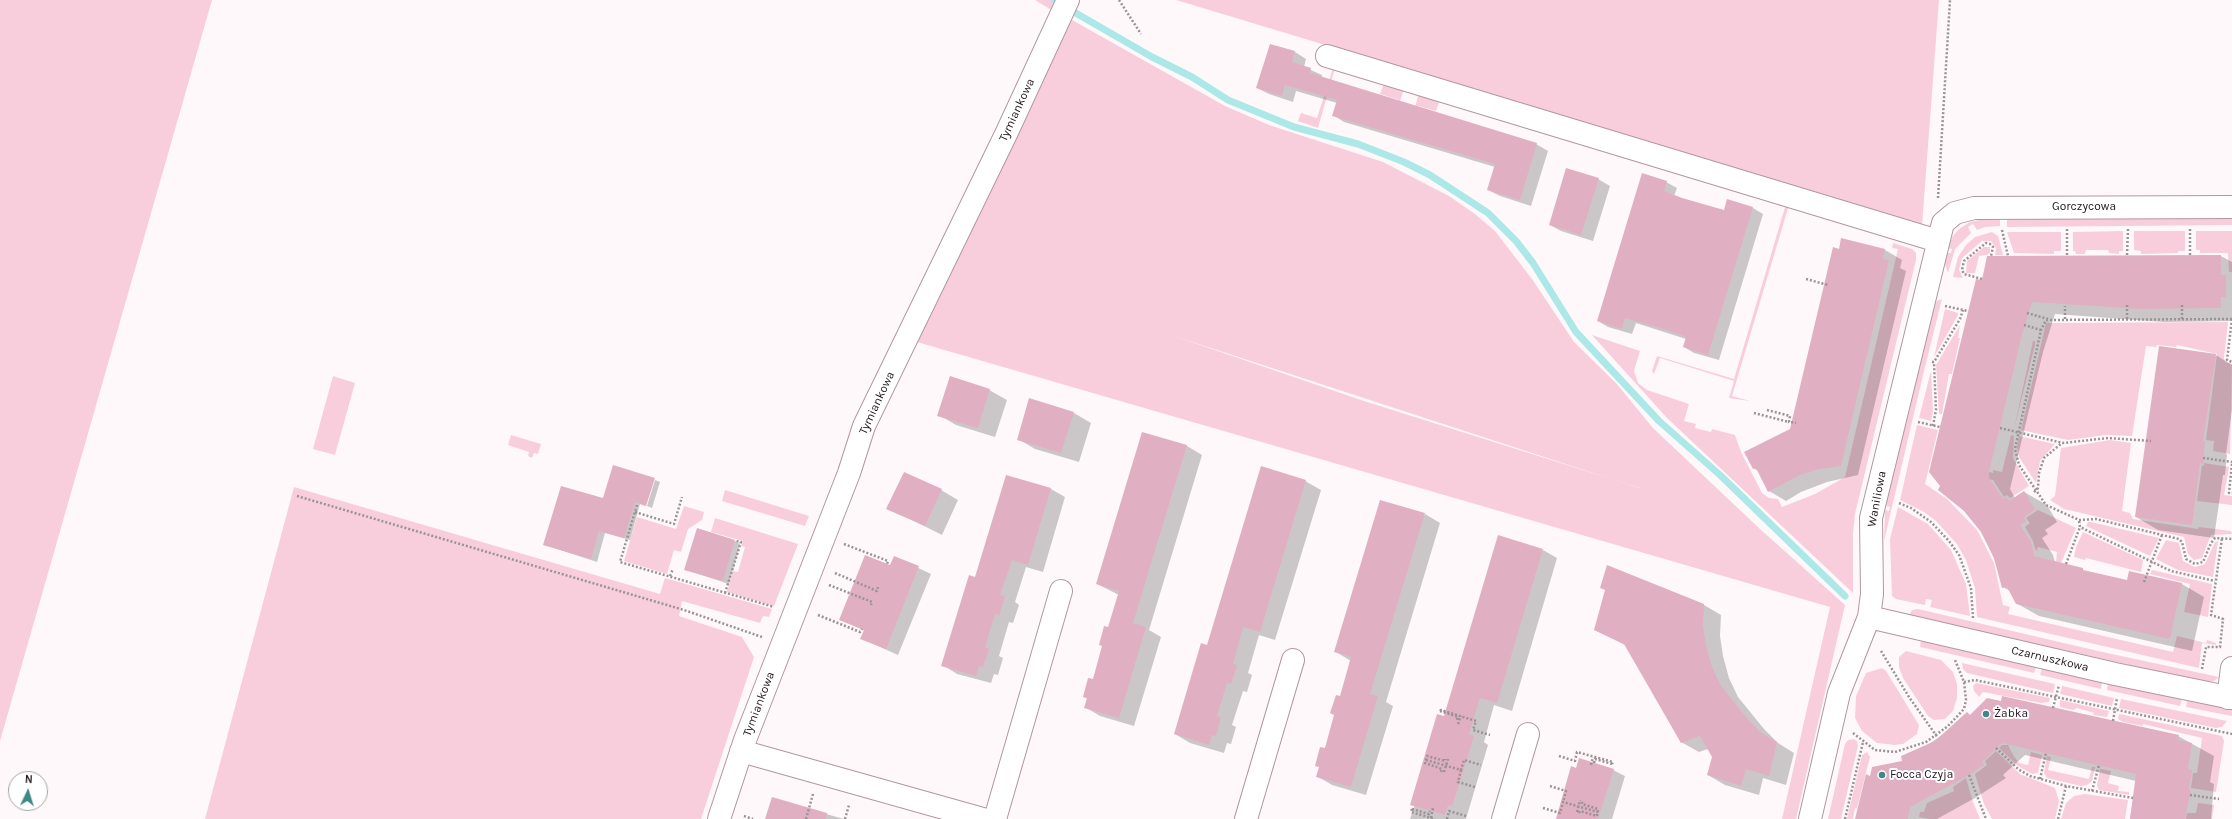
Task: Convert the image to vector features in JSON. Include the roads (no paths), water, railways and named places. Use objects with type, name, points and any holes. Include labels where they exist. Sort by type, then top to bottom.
[{"type":"street","name":"Tymiankowa","points":[[719,819],[741,750],[850,473],[864,426],[1007,132],[1068,0]]},
{"type":"street","points":[[1327,56],[1942,228]]},
{"type":"street","name":"Gorczycowa","points":[[1942,228],[1960,211],[1974,208],[2232,207]]},
{"type":"street","name":"Waniliowa","points":[[1810,819],[1839,693],[1869,617],[1872,594],[1871,518],[1942,228]]},
{"type":"street","points":[[995,819],[1061,591]]},
{"type":"street","name":"Czarnuszkowa","points":[[1869,617],[2115,674],[2230,698]]},
{"type":"street","points":[[1246,819],[1293,660]]},
{"type":"street","points":[[2230,698],[2232,668]]},
{"type":"street","points":[[1504,819],[1528,734]]},
{"type":"street","points":[[741,750],[982,819]]},
{"type":"waterway","points":[[1074,12],[1152,57],[1192,77],[1228,100],[1294,127],[1358,144],[1404,162],[1430,175],[1488,213],[1516,241],[1533,263],[1576,332],[1659,421],[1720,475],[1845,596]]},
{"type":"place","name":"Żabka","points":[[1986,714]]},
{"type":"place","name":"Focca Czyja","points":[[1882,775]]}]
